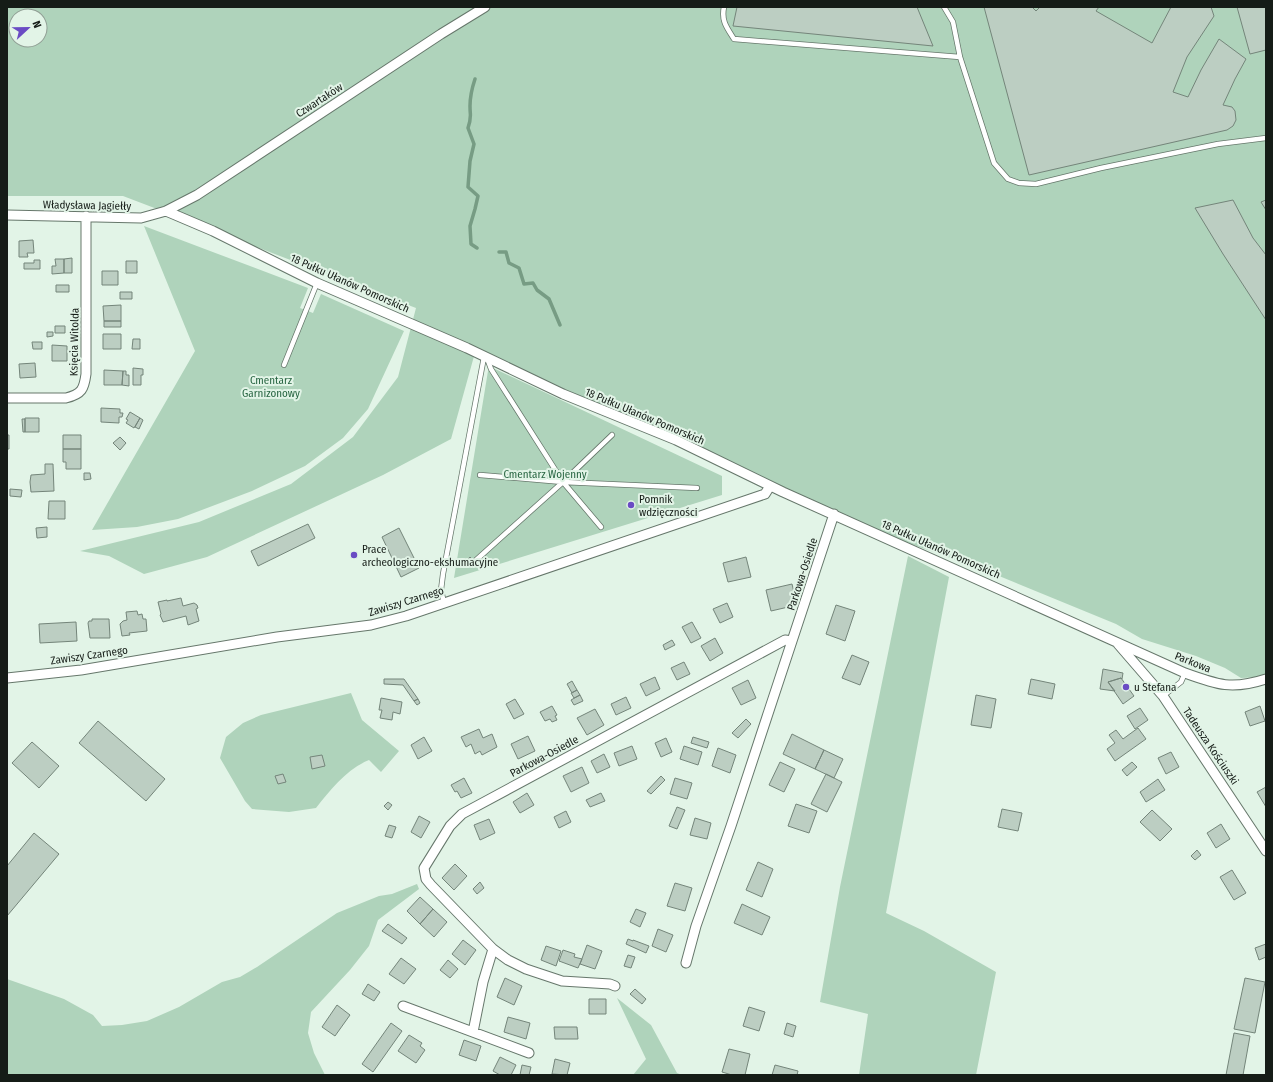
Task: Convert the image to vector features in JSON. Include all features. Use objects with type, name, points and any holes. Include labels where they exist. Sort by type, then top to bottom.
[{"type":"street","name":"Czwartaków","points":[[166,211],[197,195],[484,7]]},
{"type":"street","name":"Władysława Jagiełły","points":[[7,215],[141,218],[166,211]]},
{"type":"street","name":"18 Pułku Ułanów Pomorskich","points":[[166,211],[213,231],[317,283],[486,357],[563,394],[676,440],[770,486],[1115,640]]},
{"type":"street","name":"Księcia Witolda","points":[[7,398],[66,398],[74,396],[85,386],[86,216]]},
{"type":"street","name":"Zawiszy Czarnego","points":[[7,678],[81,670],[277,637],[371,625],[406,616],[765,494],[770,486]]},
{"type":"street","name":"Parkowa-Osiedle","points":[[686,963],[696,926],[731,826],[834,514]]},
{"type":"street","name":"Parkowa-Osiedle","points":[[614,986],[610,984],[562,981],[526,969],[508,960],[492,949],[426,879],[424,868],[450,826],[455,819],[462,814],[785,640],[792,641]]},
{"type":"street","name":"Parkowa","points":[[1115,640],[1185,673],[1212,683],[1236,686],[1266,679]]},
{"type":"street","name":"Tadeusza Kościuszki","points":[[1115,640],[1163,696],[1266,851]]},
{"type":"street","points":[[473,1032],[483,982],[492,949]]},
{"type":"street","points":[[403,1006],[529,1053]]},
{"type":"lane","points":[[724,7],[724,24],[734,39],[960,57]]},
{"type":"lane","points":[[944,7],[953,22],[960,57],[994,163],[1008,179],[1018,183],[1036,184],[1101,168],[1218,144],[1266,138]]},
{"type":"lane","points":[[284,365],[317,283]]},
{"type":"lane","points":[[486,357],[491,369],[563,482],[602,527]]},
{"type":"lane","points":[[444,603],[441,590],[443,574],[486,357]]},
{"type":"lane","points":[[475,561],[563,482],[612,435]]},
{"type":"lane","points":[[480,474],[563,482],[697,488]]},
{"type":"lane","points":[[1163,696],[1181,682],[1185,673]]},
{"type":"green space","points":[[7,7],[1266,7],[1266,676],[1241,678],[1225,668],[1196,656],[1142,639],[1116,624],[987,571],[911,544],[741,471],[700,447],[606,408],[476,349],[451,439],[383,475],[207,557],[144,574],[109,556],[80,551],[199,522],[291,484],[353,437],[398,377],[416,308],[123,196],[7,196]]},
{"type":"green space","name":"Cmentarz Garnizonowy","points":[[144,226],[308,288],[300,308],[313,313],[321,294],[404,331],[368,409],[343,438],[305,466],[252,491],[178,519],[137,527],[92,530],[195,351]]},
{"type":"green space","name":"Cmentarz Wojenny","points":[[493,368],[722,476],[722,495],[454,578],[488,371]]},
{"type":"green space","points":[[908,556],[949,577],[886,913],[924,931],[996,972],[976,1075],[859,1075],[868,1014],[820,1002],[840,887]]},
{"type":"green space","points":[[351,693],[362,720],[399,751],[381,772],[369,760],[361,764],[347,774],[316,808],[289,812],[252,809],[245,801],[220,758],[226,737],[243,723],[261,715]]},
{"type":"green space","points":[[417,884],[419,889],[378,920],[369,946],[350,970],[311,1012],[308,1033],[314,1053],[325,1075],[7,1075],[7,979],[64,999],[93,1015],[102,1026],[122,1025],[147,1021],[179,1007],[222,982],[240,977],[337,913],[379,896],[392,894]]},
{"type":"green space","points":[[617,998],[651,1025],[677,1073],[682,1075],[633,1075],[646,1059]]},
{"type":"building","points":[[737,7],[917,7],[933,46],[733,26]]},
{"type":"building","points":[[984,7],[1032,7],[1036,11],[1040,7],[1099,7],[1096,11],[1152,43],[1171,7],[1211,7],[1214,16],[1187,57],[1173,92],[1188,97],[1201,70],[1219,39],[1246,59],[1223,105],[1232,107],[1235,111],[1236,120],[1233,126],[1227,130],[1029,175]]},
{"type":"building","points":[[1237,7],[1266,7],[1266,50],[1250,54]]},
{"type":"building","points":[[1233,200],[1253,238],[1266,255],[1266,320],[1195,208]]},
{"type":"building","points":[[1266,200],[1266,210],[1261,202]]},
{"type":"building","points":[[33,240],[34,253],[27,253],[28,257],[19,257],[19,241]]},
{"type":"building","points":[[72,258],[72,273],[64,273],[64,259]]},
{"type":"building","points":[[55,259],[64,259],[64,273],[52,274],[52,266],[56,266]]},
{"type":"building","points":[[34,260],[40,260],[40,269],[24,269],[24,263],[34,263]]},
{"type":"building","points":[[126,261],[137,261],[137,273],[126,273]]},
{"type":"building","points":[[102,271],[118,271],[118,285],[102,285]]},
{"type":"building","points":[[56,285],[69,285],[69,292],[56,292]]},
{"type":"building","points":[[120,292],[132,292],[132,299],[120,299]]},
{"type":"building","points":[[121,305],[121,321],[104,321],[103,306]]},
{"type":"building","points":[[104,321],[121,321],[121,327],[104,327]]},
{"type":"building","points":[[55,326],[65,326],[65,333],[55,333]]},
{"type":"building","points":[[47,332],[53,332],[53,336],[47,337]]},
{"type":"building","points":[[103,334],[121,334],[121,349],[103,349]]},
{"type":"building","points":[[133,339],[140,339],[140,349],[132,349]]},
{"type":"building","points":[[32,342],[42,342],[42,349],[33,349]]},
{"type":"building","points":[[52,345],[67,346],[67,361],[52,361]]},
{"type":"building","points":[[35,363],[36,377],[20,378],[19,364]]},
{"type":"building","points":[[133,368],[143,369],[143,375],[141,375],[141,385],[133,385]]},
{"type":"building","points":[[104,370],[123,371],[122,385],[104,385]]},
{"type":"building","points":[[123,371],[126,371],[126,375],[129,375],[129,386],[122,385]]},
{"type":"building","points":[[101,408],[120,409],[120,413],[123,413],[122,417],[119,417],[119,423],[101,422]]},
{"type":"building","points":[[130,412],[140,418],[134,428],[126,423],[128,420],[126,419]]},
{"type":"building","points":[[25,418],[39,418],[39,432],[25,432]]},
{"type":"building","points":[[140,418],[143,420],[139,429],[135,427]]},
{"type":"building","points":[[22,419],[25,419],[25,432],[23,432]]},
{"type":"building","points":[[7,435],[9,435],[9,449],[7,449]]},
{"type":"building","points":[[63,435],[81,435],[81,449],[63,449]]},
{"type":"building","points":[[120,437],[126,443],[120,450],[113,443]]},
{"type":"building","points":[[63,449],[81,449],[81,469],[66,469],[66,462],[63,462]]},
{"type":"building","points":[[45,464],[53,464],[54,491],[31,492],[31,475],[45,474]]},
{"type":"building","points":[[84,473],[90,473],[91,479],[84,480]]},
{"type":"building","points":[[10,489],[22,490],[21,497],[10,496]]},
{"type":"building","points":[[49,501],[65,501],[65,519],[48,519]]},
{"type":"building","points":[[308,524],[315,538],[258,566],[251,551]]},
{"type":"building","points":[[47,527],[47,537],[37,538],[36,528]]},
{"type":"building","points":[[399,528],[419,568],[401,577],[382,537]]},
{"type":"building","points":[[470,557],[476,563],[472,566],[467,560]]},
{"type":"building","points":[[746,557],[751,577],[728,582],[723,563]]},
{"type":"building","points":[[792,584],[797,605],[771,611],[766,590]]},
{"type":"building","points":[[181,598],[183,606],[194,603],[197,605],[198,608],[196,609],[199,621],[188,625],[186,616],[163,622],[160,615],[158,602]]},
{"type":"building","points":[[727,603],[733,617],[720,623],[713,609]]},
{"type":"building","points":[[836,605],[855,611],[845,641],[826,634]]},
{"type":"building","points":[[137,611],[138,615],[142,614],[143,619],[146,619],[147,631],[129,633],[130,635],[122,636],[120,624],[127,620],[126,612]]},
{"type":"building","points":[[92,619],[109,619],[110,638],[90,638],[88,623],[89,621],[92,621]]},
{"type":"building","points":[[76,622],[77,641],[40,643],[39,624]]},
{"type":"building","points":[[692,622],[701,638],[691,643],[682,627]]},
{"type":"building","points":[[715,638],[723,653],[710,661],[701,646]]},
{"type":"building","points":[[672,640],[675,645],[665,650],[663,645]]},
{"type":"building","points":[[852,655],[869,662],[860,685],[842,678]]},
{"type":"building","points":[[684,662],[690,674],[677,680],[671,668]]},
{"type":"building","points":[[1103,669],[1123,673],[1122,679],[1108,682],[1115,691],[1100,689]]},
{"type":"building","points":[[655,677],[660,689],[646,696],[640,684]]},
{"type":"building","points":[[1121,678],[1134,696],[1123,704],[1108,682]]},
{"type":"building","points":[[384,679],[404,679],[418,699],[414,701],[403,685],[384,684]]},
{"type":"building","points":[[1031,679],[1055,684],[1052,699],[1028,694]]},
{"type":"building","points":[[748,680],[756,698],[741,705],[732,688]]},
{"type":"building","points":[[572,681],[577,690],[572,693],[567,684]]},
{"type":"building","points":[[577,690],[580,695],[574,698],[571,693]]},
{"type":"building","points":[[580,695],[583,701],[574,705],[571,700]]},
{"type":"building","points":[[976,695],[996,699],[991,728],[971,725]]},
{"type":"building","points":[[626,697],[631,708],[616,715],[611,704]]},
{"type":"building","points":[[381,698],[402,702],[400,714],[393,712],[392,720],[380,718],[382,710],[379,710]]},
{"type":"building","points":[[418,699],[420,703],[417,705],[414,701]]},
{"type":"building","points":[[515,699],[524,714],[514,719],[506,704]]},
{"type":"building","points":[[552,706],[557,715],[555,716],[557,720],[552,722],[550,719],[545,721],[540,712]]},
{"type":"building","points":[[1260,706],[1265,721],[1250,726],[1245,712]]},
{"type":"building","points":[[1140,708],[1148,720],[1135,729],[1127,716]]},
{"type":"building","points":[[595,709],[604,725],[587,735],[577,718]]},
{"type":"building","points":[[746,719],[751,724],[738,738],[732,733]]},
{"type":"building","points":[[98,721],[165,779],[146,801],[79,743]]},
{"type":"building","points":[[1138,728],[1146,739],[1115,761],[1107,749],[1115,743],[1109,735],[1116,730],[1123,739]]},
{"type":"building","points":[[479,729],[483,738],[492,734],[497,747],[482,755],[480,751],[475,754],[471,744],[466,747],[461,737]]},
{"type":"building","points":[[792,734],[824,750],[815,769],[783,754]]},
{"type":"building","points":[[528,736],[535,751],[518,759],[511,744]]},
{"type":"building","points":[[424,737],[432,751],[418,759],[411,745]]},
{"type":"building","points":[[693,737],[709,742],[707,748],[691,743]]},
{"type":"building","points":[[666,738],[672,752],[661,757],[655,743]]},
{"type":"building","points":[[32,742],[59,766],[39,788],[12,763]]},
{"type":"building","points":[[632,746],[637,759],[619,766],[614,753]]},
{"type":"building","points":[[684,746],[702,752],[698,765],[680,759]]},
{"type":"building","points":[[718,748],[736,755],[730,773],[712,766]]},
{"type":"building","points":[[824,750],[843,759],[834,778],[815,769]]},
{"type":"building","points":[[1171,752],[1179,767],[1166,774],[1158,758]]},
{"type":"building","points":[[604,754],[610,767],[597,773],[591,761]]},
{"type":"building","points":[[322,755],[325,766],[312,769],[310,757]]},
{"type":"building","points":[[780,762],[795,769],[784,792],[769,785]]},
{"type":"building","points":[[1132,762],[1137,767],[1127,776],[1122,770]]},
{"type":"building","points":[[582,767],[589,783],[571,792],[563,776]]},
{"type":"building","points":[[283,774],[286,782],[278,784],[275,776]]},
{"type":"building","points":[[826,774],[842,782],[827,812],[811,804]]},
{"type":"building","points":[[661,776],[665,780],[651,794],[647,791]]},
{"type":"building","points":[[464,778],[472,793],[461,798],[451,785]]},
{"type":"building","points":[[675,778],[692,783],[687,799],[670,794]]},
{"type":"building","points":[[1158,779],[1165,790],[1146,802],[1140,792]]},
{"type":"building","points":[[1266,787],[1266,807],[1257,792]]},
{"type":"building","points":[[527,793],[534,805],[520,813],[513,802]]},
{"type":"building","points":[[601,793],[605,801],[590,807],[586,800]]},
{"type":"building","points":[[388,802],[392,805],[388,810],[384,806]]},
{"type":"building","points":[[796,804],[817,811],[809,833],[788,826]]},
{"type":"building","points":[[677,807],[685,810],[677,829],[669,826]]},
{"type":"building","points":[[1002,809],[1022,813],[1018,831],[998,827]]},
{"type":"building","points":[[1152,810],[1172,829],[1160,841],[1140,822]]},
{"type":"building","points":[[566,811],[571,822],[559,828],[554,817]]},
{"type":"building","points":[[419,816],[430,822],[421,838],[411,832]]},
{"type":"building","points":[[695,818],[711,823],[707,839],[690,835]]},
{"type":"building","points":[[489,819],[495,833],[480,840],[474,825]]},
{"type":"building","points":[[1221,824],[1230,839],[1216,848],[1207,833]]},
{"type":"building","points":[[389,825],[396,827],[392,838],[385,836]]},
{"type":"building","points":[[34,833],[59,854],[7,916],[7,866]]},
{"type":"building","points":[[1197,850],[1201,855],[1195,860],[1191,856]]},
{"type":"building","points":[[758,862],[773,869],[762,897],[746,890]]},
{"type":"building","points":[[455,864],[467,876],[454,890],[442,878]]},
{"type":"building","points":[[1232,870],[1246,893],[1234,900],[1220,877]]},
{"type":"building","points":[[480,882],[484,888],[477,894],[473,889]]},
{"type":"building","points":[[675,883],[692,888],[685,911],[667,906]]},
{"type":"building","points":[[420,897],[433,909],[420,924],[407,911]]},
{"type":"building","points":[[742,904],[770,917],[762,935],[734,923]]},
{"type":"building","points":[[433,909],[447,922],[434,937],[420,924]]},
{"type":"building","points":[[636,909],[646,913],[640,927],[630,922]]},
{"type":"building","points":[[388,924],[407,938],[402,944],[382,931]]},
{"type":"building","points":[[658,929],[673,935],[666,952],[652,946]]},
{"type":"building","points":[[628,939],[649,946],[646,953],[626,944]]},
{"type":"building","points":[[463,940],[476,950],[465,965],[452,954]]},
{"type":"building","points":[[1266,944],[1266,957],[1259,960],[1255,948]]},
{"type":"building","points":[[587,945],[602,951],[595,969],[580,964]]},
{"type":"building","points":[[546,946],[561,951],[556,966],[541,960]]},
{"type":"building","points":[[563,950],[575,954],[574,957],[582,959],[578,968],[559,961]]},
{"type":"building","points":[[628,955],[635,957],[631,968],[624,966]]},
{"type":"building","points":[[401,958],[416,969],[404,984],[389,974]]},
{"type":"building","points":[[448,960],[458,969],[450,978],[440,970]]},
{"type":"building","points":[[505,978],[522,986],[514,1005],[497,997]]},
{"type":"building","points":[[1245,978],[1265,982],[1255,1033],[1234,1029]]},
{"type":"building","points":[[368,984],[380,992],[374,1001],[362,994]]},
{"type":"building","points":[[635,989],[646,999],[642,1004],[630,994]]},
{"type":"building","points":[[589,999],[606,999],[606,1014],[589,1014]]},
{"type":"building","points":[[337,1005],[350,1015],[335,1036],[322,1027]]},
{"type":"building","points":[[749,1007],[765,1012],[759,1031],[743,1026]]},
{"type":"building","points":[[508,1017],[530,1023],[526,1039],[504,1032]]},
{"type":"building","points":[[391,1023],[402,1031],[373,1072],[362,1064]]},
{"type":"building","points":[[787,1023],[796,1026],[793,1037],[784,1034]]},
{"type":"building","points":[[554,1027],[577,1027],[578,1039],[555,1039]]},
{"type":"building","points":[[1234,1033],[1250,1036],[1243,1075],[1226,1075]]},
{"type":"building","points":[[409,1035],[422,1043],[420,1046],[425,1050],[416,1063],[398,1051]]},
{"type":"building","points":[[464,1040],[481,1046],[476,1061],[459,1055]]},
{"type":"building","points":[[729,1049],[750,1054],[745,1075],[732,1075],[722,1072]]},
{"type":"building","points":[[500,1057],[516,1065],[511,1075],[500,1075],[493,1071]]},
{"type":"building","points":[[555,1059],[570,1063],[567,1075],[552,1074]]},
{"type":"building","points":[[522,1065],[531,1067],[529,1075],[520,1075]]},
{"type":"building","points":[[775,1065],[798,1071],[797,1075],[772,1075]]},
{"type":"waterway","points":[[475,79],[471,95],[468,128],[474,144],[470,161],[468,187],[478,196],[470,226],[471,244],[477,248]]},
{"type":"waterway","points":[[499,252],[506,252],[509,263],[519,268],[524,284],[533,283],[537,290],[549,299],[560,325]]},
{"type":"place","name":"Pomnik wdzięczności","points":[[631,505]]},
{"type":"place","name":"Prace archeologiczno-ekshumacyjne","points":[[354,555]]},
{"type":"place","name":"u Stefana","points":[[1126,687]]}]
